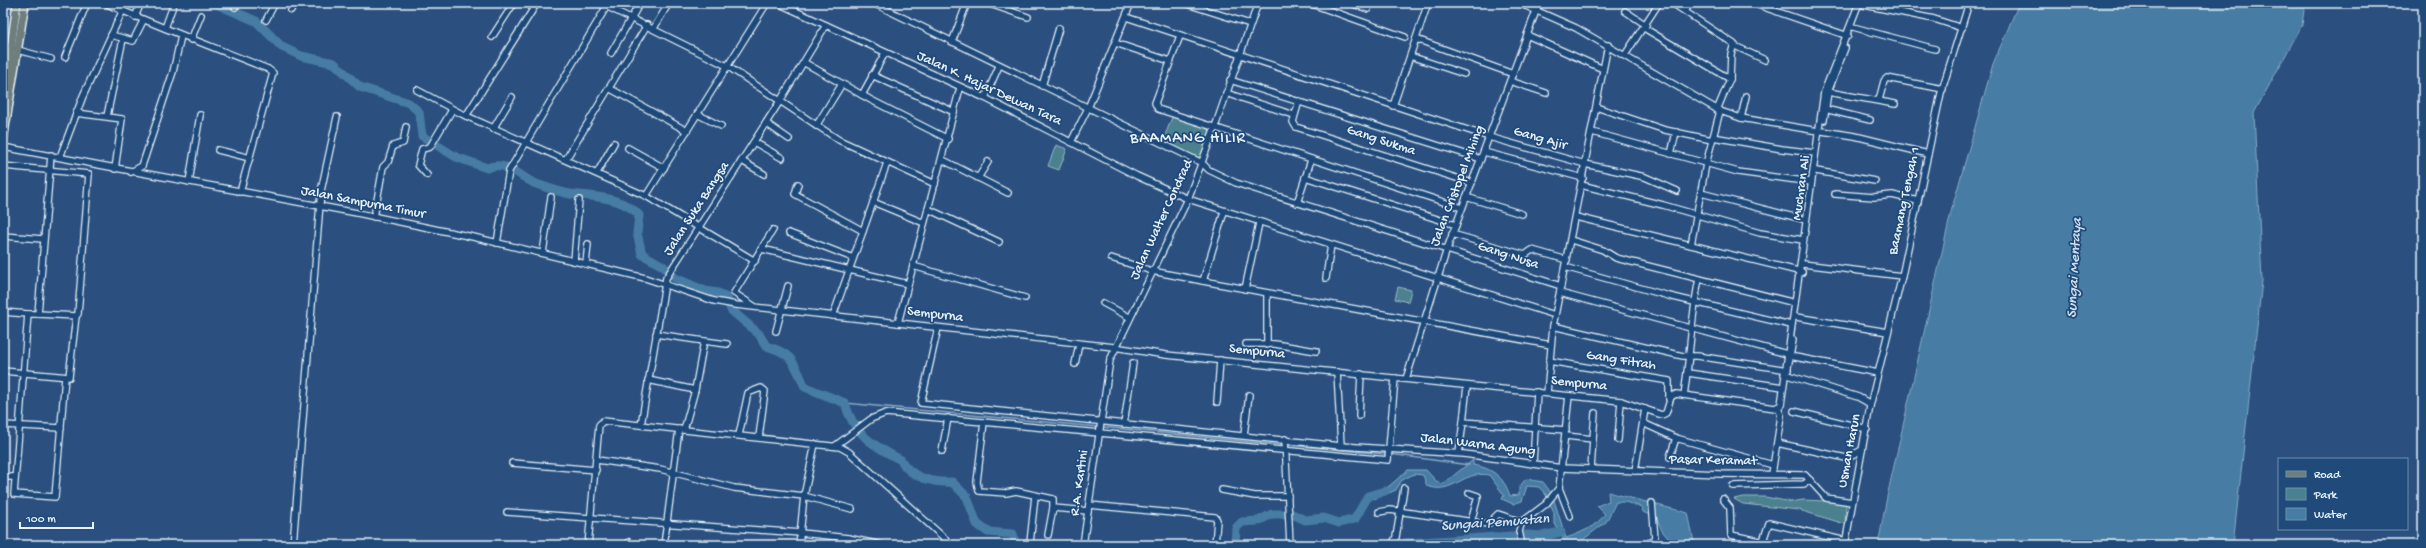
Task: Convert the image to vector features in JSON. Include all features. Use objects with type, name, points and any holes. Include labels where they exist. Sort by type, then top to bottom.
[{"type":"main road","points":[[3,140],[14,48],[17,3]]},
{"type":"main road","points":[[3,107],[14,48],[25,3]]},
{"type":"street","points":[[65,58],[87,3]]},
{"type":"street","points":[[105,3],[123,10],[143,21],[165,28],[181,36],[273,72],[240,192]]},
{"type":"street","points":[[135,17],[141,3]]},
{"type":"street","points":[[165,28],[174,3]]},
{"type":"street","points":[[266,20],[275,3]]},
{"type":"street","points":[[291,10],[294,3]]},
{"type":"street","points":[[492,37],[514,3]]},
{"type":"street","points":[[466,116],[537,3]]},
{"type":"street","points":[[600,3],[608,5],[727,66],[839,140],[887,164],[935,184]]},
{"type":"street","points":[[611,53],[633,18],[640,3]]},
{"type":"street","points":[[654,28],[669,3]]},
{"type":"street","points":[[646,196],[767,3]]},
{"type":"street","name":"Jalan K. Hajar Dewan Tara","points":[[778,3],[960,88],[985,98],[1137,176],[1188,199],[1224,212],[1555,315]]},
{"type":"street","name":"Gang Nusa","points":[[873,3],[999,66],[1202,163],[1209,170],[1236,183],[1447,249],[1561,289],[1690,329],[1789,355],[1878,373]]},
{"type":"street","points":[[952,42],[967,3]]},
{"type":"street","points":[[987,3],[1028,17]]},
{"type":"street","points":[[1071,142],[1088,108],[1131,3]]},
{"type":"street","points":[[1184,3],[1250,24]]},
{"type":"street","name":"Jalan Walter Condrad","points":[[1101,422],[1109,363],[1114,347],[1188,199],[1215,127],[1230,80],[1258,3]]},
{"type":"street","points":[[1309,3],[1405,37]]},
{"type":"street","points":[[1350,3],[1368,9]]},
{"type":"street","points":[[1393,106],[1428,3]]},
{"type":"street","points":[[1519,3],[1537,9],[1608,45],[1718,110],[1741,118],[1866,138],[1928,154]]},
{"type":"street","name":"Jalan Cristopel Mihing","points":[[1406,379],[1452,234],[1539,3]]},
{"type":"street","points":[[1625,55],[1645,27],[1659,3]]},
{"type":"street","points":[[1672,3],[1686,10],[1733,43],[1735,46],[1765,60]]},
{"type":"street","points":[[1686,10],[1690,3]]},
{"type":"street","points":[[1752,3],[1848,36]]},
{"type":"street","name":"Baamang Tengah 1","points":[[1870,406],[1902,276],[1942,89],[1969,3]]},
{"type":"street","points":[[1859,4],[1934,19],[1962,28]]},
{"type":"street","name":"Muchran Ali","points":[[1772,474],[1781,416],[1780,406],[1796,317],[1803,240],[1815,152],[1828,92],[1859,4]]},
{"type":"street","name":"Muchran Ali","points":[[1789,355],[1794,303],[1803,264],[1816,171],[1825,88],[1853,27],[1859,4]]},
{"type":"street","points":[[497,243],[510,168],[608,5]]},
{"type":"street","points":[[60,158],[76,113],[123,10]]},
{"type":"street","points":[[1625,11],[1645,27],[1730,79]]},
{"type":"street","points":[[191,40],[201,15]]},
{"type":"street","name":"Gang Ajir","points":[[1126,17],[1489,137],[1585,164],[1645,177],[1677,191]]},
{"type":"street","points":[[111,35],[133,41],[143,21]]},
{"type":"street","points":[[566,159],[647,25]]},
{"type":"street","name":"Jalan Suka Bangsa","points":[[641,426],[666,278],[805,63],[826,25]]},
{"type":"street","points":[[1853,27],[1935,49]]},
{"type":"street","points":[[1042,86],[1059,28]]},
{"type":"street","points":[[1527,35],[1604,69]]},
{"type":"street","points":[[131,172],[142,166],[173,72],[181,36]]},
{"type":"street","points":[[1180,36],[1155,103],[1155,108],[1462,208]]},
{"type":"street","points":[[107,116],[123,39]]},
{"type":"street","points":[[1416,39],[1512,74]]},
{"type":"street","points":[[1115,43],[1170,61]]},
{"type":"street","points":[[1548,393],[1549,361],[1553,326],[1576,217],[1582,178],[1608,45]]},
{"type":"street","points":[[3,46],[51,59]]},
{"type":"street","points":[[1691,245],[1698,215],[1706,164],[1718,110],[1730,79],[1731,54],[1735,46]]},
{"type":"street","points":[[862,95],[884,53]]},
{"type":"street","points":[[1410,56],[1464,74]]},
{"type":"street","points":[[805,63],[862,95],[948,139]]},
{"type":"street","points":[[985,98],[999,66]]},
{"type":"street","points":[[872,75],[954,112]]},
{"type":"street","points":[[1879,100],[1884,81],[1887,78],[1942,89]]},
{"type":"street","points":[[1230,80],[1481,158]]},
{"type":"street","points":[[1510,81],[1546,93]]},
{"type":"street","points":[[816,126],[842,84]]},
{"type":"street","points":[[609,88],[687,131]]},
{"type":"street","points":[[898,323],[924,223],[943,160],[960,88]]},
{"type":"street","points":[[416,90],[452,110],[493,129],[566,159],[646,196],[755,261]]},
{"type":"street","points":[[1828,92],[1895,104]]},
{"type":"street","points":[[1226,93],[1294,115],[1299,101]]},
{"type":"street","points":[[1741,118],[1746,96]]},
{"type":"street","points":[[493,129],[512,97]]},
{"type":"street","points":[[1596,107],[1676,132],[1788,150],[1815,152]]},
{"type":"street","points":[[1825,109],[1870,120]]},
{"type":"street","points":[[427,175],[418,164],[422,149],[433,143],[452,110]]},
{"type":"street","points":[[76,113],[119,117],[122,121],[116,169]]},
{"type":"street","points":[[697,114],[721,126]]},
{"type":"street","points":[[189,182],[200,115]]},
{"type":"street","name":"Gang Sukma","points":[[1294,115],[1293,122],[1296,127],[1472,183]]},
{"type":"street","points":[[293,545],[319,206],[323,177],[337,117]]},
{"type":"street","points":[[766,123],[790,139]]},
{"type":"street","points":[[374,217],[384,167],[388,162],[393,146],[403,143],[406,126]]},
{"type":"street","points":[[1592,132],[1746,174],[1811,182]]},
{"type":"street","points":[[1671,154],[1676,132]]},
{"type":"street","points":[[754,142],[782,158]]},
{"type":"street","points":[[596,173],[614,143]]},
{"type":"street","name":"Jalan Sampurna Timur","points":[[3,147],[319,206],[543,253],[664,284],[714,302]]},
{"type":"street","points":[[628,148],[664,168]]},
{"type":"street","points":[[218,150],[250,158]]},
{"type":"street","points":[[1484,152],[1582,178]]},
{"type":"street","points":[[38,314],[43,238],[51,155]]},
{"type":"street","points":[[943,160],[1008,193]]},
{"type":"street","points":[[1297,203],[1311,160]]},
{"type":"street","points":[[742,161],[764,174]]},
{"type":"street","points":[[978,178],[988,162]]},
{"type":"street","points":[[833,316],[887,164]]},
{"type":"street","points":[[3,166],[86,172],[89,176],[78,314],[76,316],[70,376],[65,378],[3,371]]},
{"type":"street","points":[[1816,171],[1875,181]]},
{"type":"street","points":[[1305,177],[1456,225]]},
{"type":"street","points":[[798,184],[796,194],[863,231]]},
{"type":"street","points":[[1581,185],[1698,215],[1760,233],[1803,240]]},
{"type":"street","points":[[1701,193],[1806,220]]},
{"type":"street","points":[[1835,194],[1874,197],[1892,195],[1918,201]]},
{"type":"street","points":[[543,253],[551,197]]},
{"type":"street","points":[[1466,197],[1522,214]]},
{"type":"street","points":[[574,261],[578,200]]},
{"type":"street","points":[[873,202],[924,223]]},
{"type":"street","points":[[928,209],[999,242]]},
{"type":"street","points":[[1203,281],[1224,212]]},
{"type":"street","points":[[1576,217],[1800,272]]},
{"type":"street","points":[[1245,289],[1259,223]]},
{"type":"street","points":[[756,307],[734,293],[773,230]]},
{"type":"street","points":[[789,233],[853,258]]},
{"type":"street","points":[[1452,234],[1525,255],[1532,250],[1567,260]]},
{"type":"street","points":[[3,236],[43,238]]},
{"type":"street","points":[[1571,240],[1603,250],[1616,258],[1794,303]]},
{"type":"street","points":[[586,264],[588,244]]},
{"type":"street","points":[[1326,278],[1331,245]]},
{"type":"street","points":[[762,249],[908,284]]},
{"type":"street","points":[[1111,258],[1152,271],[1551,345]]},
{"type":"street","points":[[1803,264],[1902,276]]},
{"type":"street","points":[[913,266],[1025,298]]},
{"type":"street","points":[[1565,267],[1694,302],[1791,325]]},
{"type":"street","points":[[1684,395],[1689,362],[1690,329],[1699,279]]},
{"type":"street","points":[[776,331],[780,309],[788,286]]},
{"type":"street","points":[[1267,293],[1267,344]]},
{"type":"street","name":"Sempurna","points":[[714,302],[1220,360],[1621,401],[1664,415],[1669,400]]},
{"type":"street","points":[[1103,303],[1130,317]]},
{"type":"street","points":[[3,312],[76,316]]},
{"type":"street","points":[[28,314],[14,494],[55,498],[65,378]]},
{"type":"street","points":[[1796,317],[1888,332]]},
{"type":"street","name":"Usman Harun","points":[[1553,326],[1688,357],[1697,356],[1786,374],[1858,397],[1867,402],[1870,406],[1867,429],[1854,487],[1845,543]]},
{"type":"street","points":[[938,328],[921,403],[1244,435],[1284,445],[1388,460],[1390,451],[1395,378]]},
{"type":"street","points":[[656,334],[727,344]]},
{"type":"street","points":[[664,545],[681,430],[695,390],[704,341]]},
{"type":"street","points":[[1075,364],[1079,344]]},
{"type":"street","points":[[1246,344],[1267,344],[1316,351]]},
{"type":"street","points":[[1216,402],[1220,360]]},
{"type":"street","name":"Gang Fitrah","points":[[1549,361],[1669,381],[1669,400]]},
{"type":"street","points":[[1124,424],[1133,363]]},
{"type":"street","points":[[1337,372],[1341,446]]},
{"type":"street","points":[[1688,373],[1783,387]]},
{"type":"street","points":[[1359,416],[1361,374]]},
{"type":"street","points":[[648,380],[695,390]]},
{"type":"street","points":[[1459,453],[1468,386]]},
{"type":"street","points":[[739,434],[748,393],[761,388],[765,391],[759,437]]},
{"type":"street","points":[[1533,464],[1537,392]]},
{"type":"street","points":[[1669,400],[1674,394],[1780,406]]},
{"type":"street","points":[[1244,435],[1249,395]]},
{"type":"street","points":[[1569,396],[1559,488],[1570,516]]},
{"type":"street","points":[[1618,440],[1621,401]]},
{"type":"street","points":[[1635,471],[1646,409]]},
{"type":"street","points":[[1794,411],[1867,429]]},
{"type":"street","points":[[835,446],[852,432],[876,416],[886,413],[1284,445],[1341,446],[1390,451]]},
{"type":"street","points":[[1591,469],[1595,413]]},
{"type":"street","points":[[942,451],[948,418]]},
{"type":"street","points":[[588,545],[600,421],[681,430],[739,434],[835,446],[849,452],[952,545]]},
{"type":"street","points":[[984,422],[977,489],[984,492],[1006,493],[1016,491],[1053,499],[1053,508],[1048,535]]},
{"type":"street","name":"R.A. Kartini","points":[[1083,545],[1101,422]]},
{"type":"street","points":[[1463,422],[1534,427],[1593,439]]},
{"type":"street","points":[[1643,423],[1679,439],[1773,465]]},
{"type":"street","points":[[3,425],[61,428]]},
{"type":"street","points":[[1670,457],[1674,439],[1679,439]]},
{"type":"street","points":[[1776,443],[1846,458],[1862,450]]},
{"type":"street","points":[[799,545],[804,496],[815,444]]},
{"type":"street","points":[[1284,445],[1290,545]]},
{"type":"street","name":"Jalan Warna Agung","points":[[1390,451],[1459,453],[1562,468]]},
{"type":"street","points":[[597,460],[656,469],[734,488],[804,496],[852,509]]},
{"type":"street","points":[[512,463],[596,470]]},
{"type":"street","name":"Pasar Keramat","points":[[1562,468],[1805,475],[1828,499],[1852,502]]},
{"type":"street","points":[[3,477],[15,477]]},
{"type":"street","points":[[1733,486],[1804,484],[1810,480]]},
{"type":"street","points":[[1392,545],[1396,538],[1404,488]]},
{"type":"street","points":[[1522,545],[1519,531],[1522,522],[1546,504],[1559,488]]},
{"type":"street","points":[[1222,490],[1255,496],[1288,496]]},
{"type":"street","points":[[1469,493],[1478,496],[1471,522]]},
{"type":"street","points":[[1030,543],[1035,496]]},
{"type":"street","points":[[1722,499],[1730,508],[1731,534],[1743,538],[1779,545]]},
{"type":"street","points":[[1646,545],[1655,540],[1652,503]]},
{"type":"street","points":[[1053,508],[1088,508],[1215,518],[1217,519],[1215,545]]},
{"type":"street","points":[[1379,512],[1388,510],[1490,524],[1498,514],[1522,522]]},
{"type":"street","points":[[507,512],[801,533],[848,538],[880,545]]},
{"type":"street","points":[[1763,541],[1769,522],[1845,543]]},
{"type":"street","points":[[1742,545],[1743,538]]},
{"type":"green space","points":[[1173,115],[1211,130],[1200,158],[1162,143]]},
{"type":"green space","points":[[1056,145],[1067,149],[1059,170],[1048,166]]},
{"type":"green space","points":[[1398,287],[1411,290],[1408,302],[1395,299]]},
{"type":"green space","points":[[1743,497],[1765,497],[1791,502],[1803,500],[1846,504],[1845,524],[1799,510],[1743,504],[1734,499]]},
{"type":"water","name":"Sungai Mentaya","points":[[2019,3],[2305,3],[2302,25],[2254,113],[2262,281],[2233,545],[1878,545],[1887,497],[1952,208],[1993,64]]},
{"type":"water","points":[[1473,460],[1473,465],[1486,468],[1496,474],[1501,479],[1510,496],[1519,495],[1519,487],[1526,479],[1543,482],[1552,494],[1566,538],[1587,529],[1602,518],[1605,514],[1597,506],[1609,501],[1608,492],[1688,513],[1694,542],[1697,545],[1674,545],[1662,531],[1657,519],[1643,512],[1642,507],[1625,502],[1616,502],[1606,522],[1576,545],[1567,545],[1554,522],[1554,512],[1546,495],[1539,487],[1527,486],[1522,501],[1513,504],[1502,499],[1504,495],[1489,475],[1480,474],[1464,479],[1451,486],[1436,488],[1427,486],[1423,475],[1414,474],[1401,481],[1396,490],[1374,499],[1373,492],[1388,487],[1408,470],[1426,470],[1436,481],[1443,484]]},
{"type":"waterway","points":[[214,3],[256,21],[282,47],[301,56],[334,63],[360,87],[409,103],[419,112],[422,136],[456,157],[487,168],[494,166],[506,167],[534,183],[547,188],[570,194],[606,198],[624,204],[632,209],[639,215],[637,233],[642,254],[663,266],[675,278],[705,291],[718,293],[727,298],[731,310],[759,334],[766,346],[782,352],[792,360],[805,387],[845,403],[853,423],[859,431],[882,450],[901,460],[905,466],[916,475],[938,482],[952,482],[967,497],[977,524],[988,532],[1013,534],[1016,545]]},
{"type":"waterway","points":[[845,403],[1098,427]]},
{"type":"waterway","points":[[1102,427],[1283,445]]},
{"type":"waterway","points":[[1287,445],[1386,454]]},
{"type":"waterway","points":[[1390,454],[1469,465]]},
{"type":"waterway","points":[[1235,545],[1236,528],[1242,522],[1258,521],[1272,514],[1292,514],[1305,520],[1324,518],[1339,523],[1355,519],[1368,496],[1385,491]]},
{"type":"waterway","name":"Sungai Pemuatan","points":[[1406,543],[1527,535],[1542,536],[1561,532]]},
{"type":"district","name":"BAAMANG HILIR","points":[[1188,139]]}]
